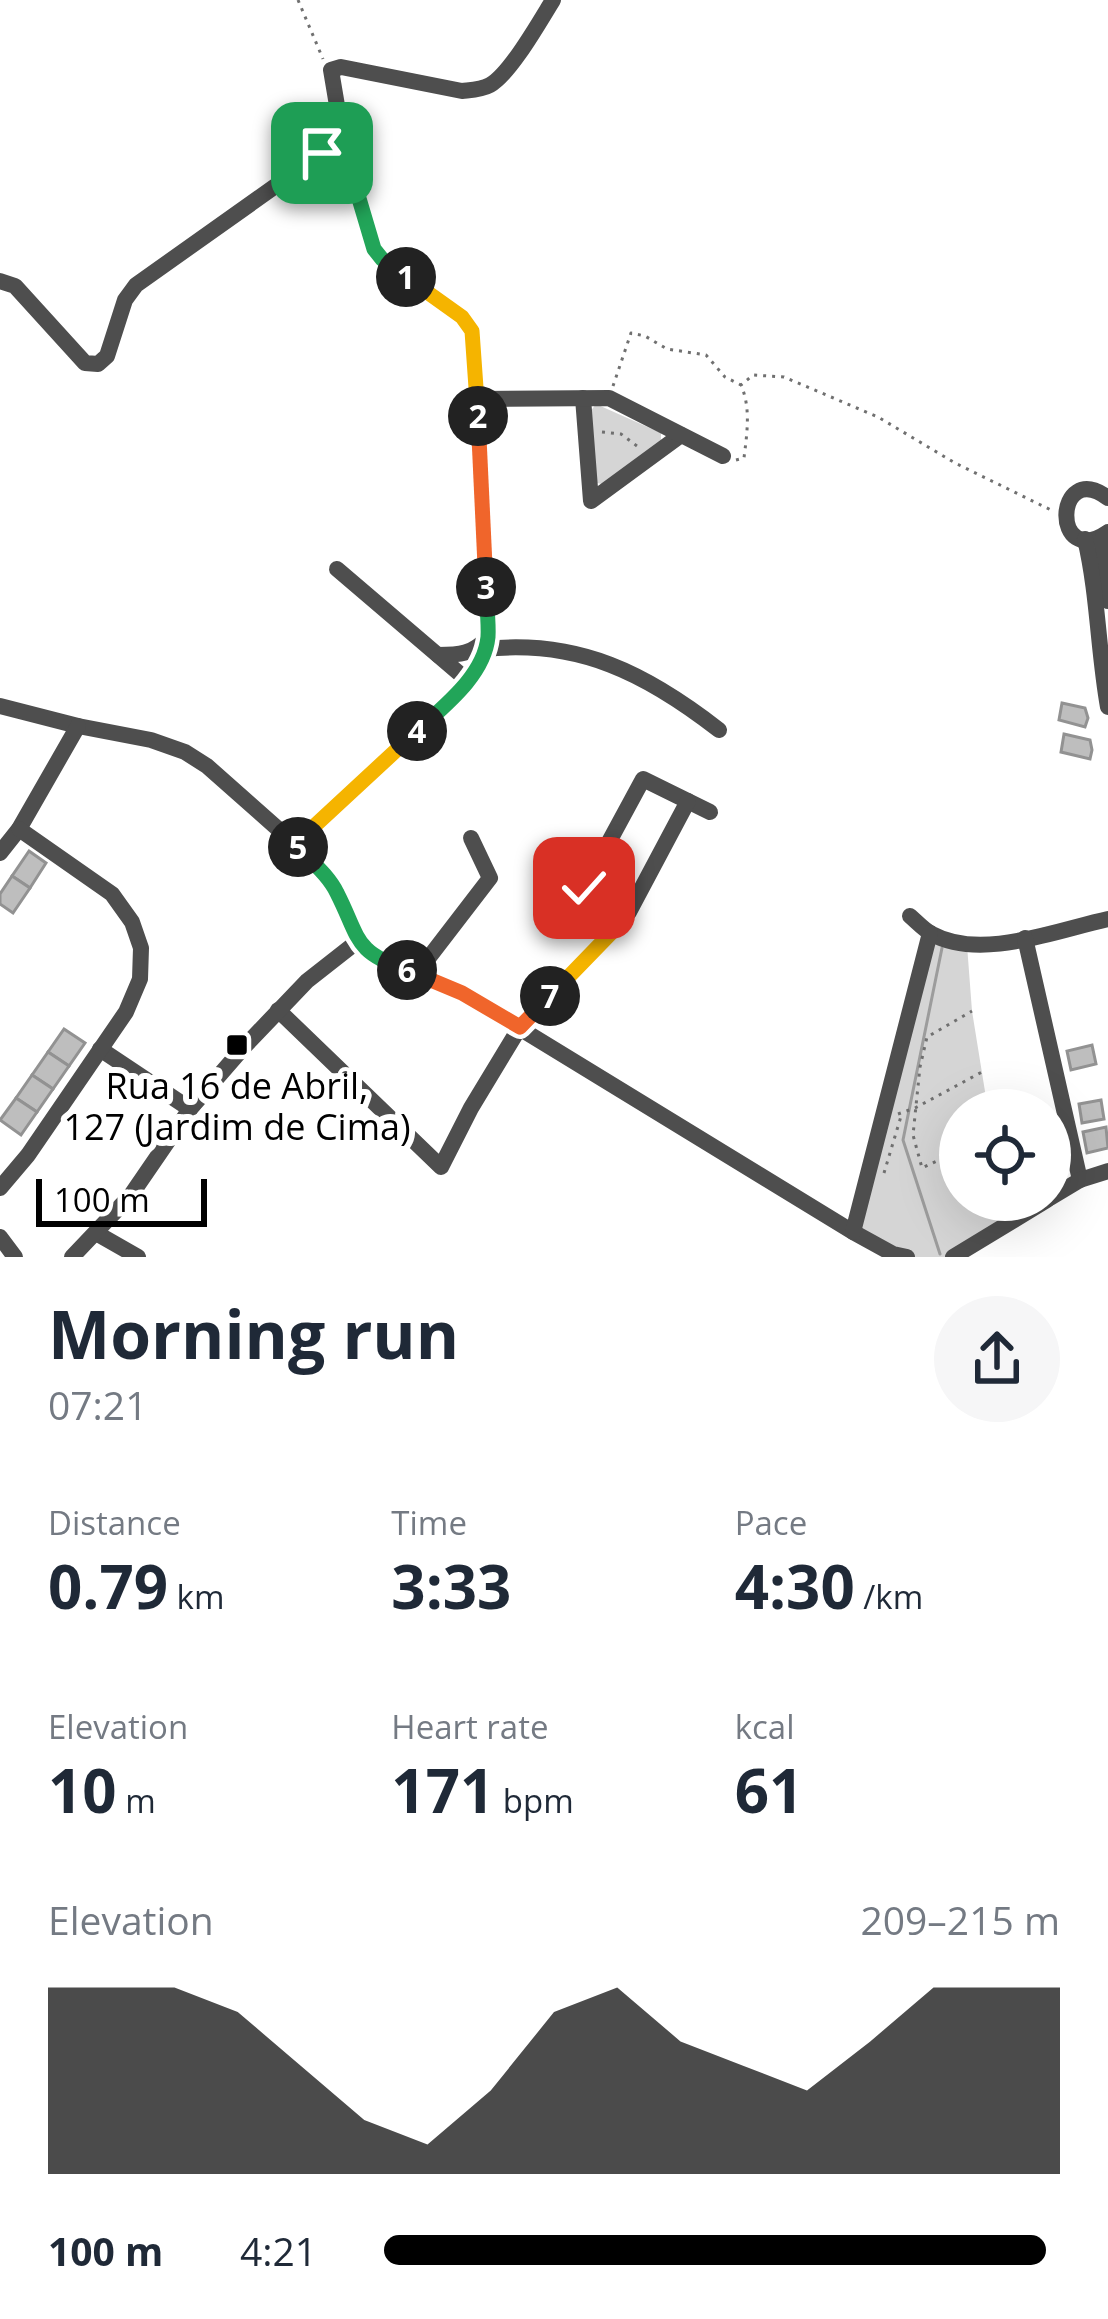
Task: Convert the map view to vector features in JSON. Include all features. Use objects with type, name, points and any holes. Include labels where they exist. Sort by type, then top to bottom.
[{"type":"street","points":[[295,844],[452,699],[483,660],[486,643],[472,331],[462,317],[374,249],[344,148],[331,70],[341,67],[477,90],[493,84],[504,72],[554,0]]},
{"type":"street","points":[[0,281],[15,286],[85,363],[98,364],[107,356],[124,301],[136,285],[322,153],[344,148]]},
{"type":"street","points":[[584,398],[591,501],[681,435]]},
{"type":"street","points":[[477,399],[606,398],[723,456]]},
{"type":"street","points":[[1099,536],[1072,532],[1066,505],[1076,493],[1091,490],[1108,498]]},
{"type":"street","points":[[1099,536],[1108,601]]},
{"type":"street","points":[[1099,536],[1092,567],[1108,707]]},
{"type":"street","points":[[337,569],[467,680]]},
{"type":"street","points":[[438,656],[466,653],[486,643],[592,656],[680,700],[719,730]]},
{"type":"street","points":[[0,706],[185,752],[295,844],[335,887],[358,941],[373,957],[462,993],[853,1232],[907,1257]]},
{"type":"street","points":[[0,853],[79,726]]},
{"type":"street","points":[[611,933],[581,912],[581,901],[644,779],[710,812]]},
{"type":"street","points":[[278,1010],[442,1167],[520,1027],[628,913],[688,801]]},
{"type":"street","points":[[0,1188],[126,1012],[140,979],[141,948],[132,922],[112,894],[19,829]]},
{"type":"street","points":[[417,973],[490,878],[471,838]]},
{"type":"street","points":[[910,916],[930,933],[967,945],[993,945],[1108,919]]},
{"type":"street","points":[[853,1232],[930,933]]},
{"type":"street","points":[[1025,938],[1080,1180]]},
{"type":"street","points":[[72,1257],[130,1195],[190,1108],[278,1010],[358,941]]},
{"type":"street","points":[[100,1049],[190,1108]]},
{"type":"street","points":[[1071,1185],[1108,1171]]},
{"type":"street","points":[[952,1257],[1012,1221]]},
{"type":"street","points":[[96,1232],[138,1257]]},
{"type":"street","points":[[0,1237],[15,1257]]},
{"type":"path","points":[[298,0],[331,70]]},
{"type":"path","points":[[606,398],[631,333],[667,349],[706,355],[725,377],[741,385],[747,400],[744,458],[723,456]]},
{"type":"path","points":[[741,385],[753,375],[784,377],[878,417],[955,463],[1065,517]]},
{"type":"path","points":[[592,434],[621,434],[646,454]]},
{"type":"path","points":[[939,1160],[922,1168],[913,1135],[927,1036],[972,1011]]},
{"type":"path","points":[[903,1111],[982,1072]]},
{"type":"shaded area","points":[[596,404],[661,433],[661,441],[602,484],[597,483],[590,412]]},
{"type":"shaded area","points":[[930,933],[967,945],[985,1089],[939,1089],[939,1221],[1014,1221],[951,1257],[907,1257],[853,1232]]},
{"type":"building","points":[[1062,703],[1085,708],[1085,727],[1059,720]]},
{"type":"building","points":[[1064,734],[1090,740],[1090,759],[1061,752]]},
{"type":"building","points":[[29,851],[46,863],[30,888],[12,876]]},
{"type":"building","points":[[12,876],[30,888],[13,913],[0,904],[0,894]]},
{"type":"building","points":[[64,1029],[85,1043],[69,1066],[48,1052]]},
{"type":"building","points":[[1092,1045],[1096,1064],[1071,1070],[1067,1051]]},
{"type":"building","points":[[48,1052],[69,1066],[53,1089],[32,1075]]},
{"type":"building","points":[[32,1075],[53,1089],[37,1112],[16,1098]]},
{"type":"building","points":[[16,1098],[37,1112],[21,1135],[0,1120]]},
{"type":"building","points":[[1101,1100],[1104,1119],[1082,1123],[1079,1104]]},
{"type":"building","points":[[1106,1127],[1108,1148],[1087,1153],[1083,1132]]},
{"type":"waterway","points":[[940,1254],[903,1140],[942,948]]},
{"type":"place","name":"Rua 16 de Abril, 127 (Jardim de Cima)","points":[[237,1045]]},
{"type":"route","points":[[322,153],[344,148],[374,249],[382,259],[462,317],[472,331],[488,637],[483,660],[452,699],[295,844],[335,887],[358,941],[373,957],[462,993],[520,1027],[611,933],[581,912],[584,888]]}]
